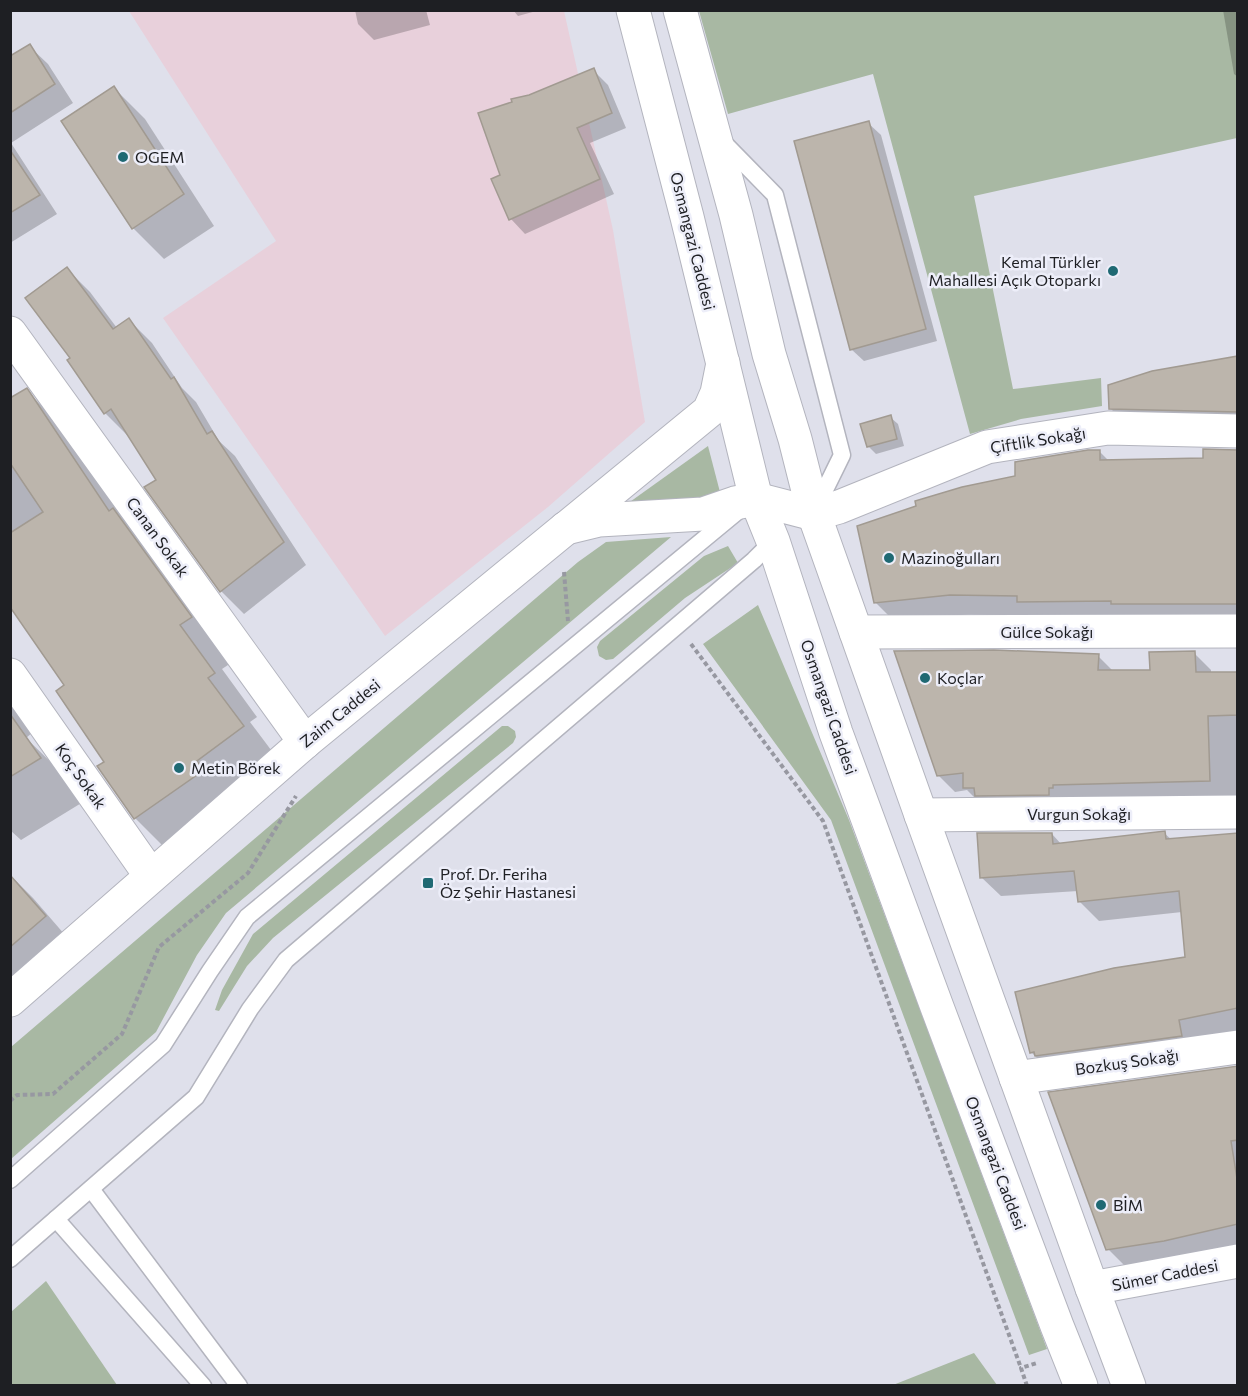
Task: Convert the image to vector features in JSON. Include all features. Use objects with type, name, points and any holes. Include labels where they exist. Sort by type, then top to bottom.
[{"type":"main road","name":"Osmangazi Caddesi","points":[[633,10],[723,360],[756,499],[773,541],[844,755],[1081,1386]]},
{"type":"main road","points":[[680,10],[736,215],[769,354],[795,439],[814,514],[1129,1386]]},
{"type":"main road","name":"Canan Sokak","points":[[10,333],[304,741]]},
{"type":"main road","name":"Zaim Caddesi","points":[[10,1000],[304,741],[564,530],[658,450],[709,411],[717,393],[723,360]]},
{"type":"main road","name":"Çiftlik Sokağı","points":[[814,514],[839,507],[987,447],[1108,428],[1238,431]]},
{"type":"main road","points":[[564,530],[599,520],[703,514],[735,503],[756,499],[814,514]]},
{"type":"main road","points":[[773,541],[814,514]]},
{"type":"main road","name":"Gülce Sokağı","points":[[856,632],[1238,631]]},
{"type":"main road","name":"Koç Sokak","points":[[10,675],[151,876]]},
{"type":"main road","name":"Vurgun Sokağı","points":[[921,815],[1238,813]]},
{"type":"main road","name":"Bozkuş Sokağı","points":[[1016,1078],[1238,1047]]},
{"type":"main road","name":"Sümer Caddesi","points":[[1092,1288],[1238,1261]]},
{"type":"lane","points":[[712,130],[775,195],[842,455],[814,514]]},
{"type":"lane","points":[[10,1180],[164,1046],[210,971],[247,917],[756,499]]},
{"type":"lane","points":[[10,1259],[196,1097],[250,1009],[286,960],[746,567],[773,541]]},
{"type":"lane","points":[[91,1189],[239,1386]]},
{"type":"lane","points":[[56,1219],[203,1386]]},
{"type":"path","points":[[564,530],[570,650]]},
{"type":"path","points":[[687,638],[823,821],[1021,1368]]},
{"type":"path","points":[[10,1101],[17,1095],[53,1094],[122,1034],[159,947],[248,873],[296,796]]},
{"type":"shaded area","points":[[129,11],[564,11],[613,230],[645,422],[548,507],[385,636],[163,318],[276,241]]},
{"type":"green space","points":[[699,11],[1237,11],[1237,138],[974,196],[1013,389],[1101,378],[1102,406],[1021,419],[970,434],[873,74],[728,114]]},
{"type":"green space","points":[[708,446],[721,496],[627,504]]},
{"type":"green space","points":[[671,537],[226,913],[197,955],[156,1032],[11,1159],[11,1047],[578,562],[606,542]]},
{"type":"green space","points":[[728,546],[738,563],[685,598],[613,659],[606,660],[599,656],[597,647],[600,641],[704,556]]},
{"type":"green space","points":[[758,605],[849,820],[1047,1349],[1029,1355],[831,820],[703,644]]},
{"type":"green space","points":[[502,726],[508,726],[515,731],[516,737],[513,743],[273,938],[247,966],[219,1011],[215,1010],[222,990],[253,934]]},
{"type":"green space","points":[[46,1281],[117,1385],[11,1385],[11,1312]]},
{"type":"green space","points":[[974,1353],[997,1385],[893,1385]]},
{"type":"building","points":[[30,44],[55,84],[10,113],[10,56]]},
{"type":"building","points":[[594,68],[612,113],[577,128],[600,179],[509,220],[491,179],[500,175],[478,113],[512,102],[511,99],[529,95]]},
{"type":"building","name":"OGEM","points":[[114,86],[184,194],[132,229],[61,121]]},
{"type":"building","points":[[869,121],[926,329],[850,350],[794,141]]},
{"type":"building","points":[[10,150],[40,195],[10,213]]},
{"type":"building","points":[[67,267],[113,329],[129,318],[171,379],[174,377],[207,434],[212,431],[284,542],[220,592],[144,487],[156,480],[111,409],[104,414],[67,360],[70,358],[25,298]]},
{"type":"building","points":[[1238,356],[1238,412],[1109,409],[1108,385],[1152,371]]},
{"type":"building","points":[[27,388],[109,511],[113,508],[192,617],[180,625],[215,673],[208,678],[244,726],[197,761],[204,770],[134,819],[97,766],[104,762],[56,691],[64,685],[10,607],[10,533],[43,512],[10,463],[10,398]]},
{"type":"building","points":[[891,415],[897,439],[867,447],[860,424]]},
{"type":"building","points":[[1203,449],[1238,450],[1238,604],[1111,604],[1111,601],[1017,602],[1017,596],[950,595],[874,603],[857,526],[916,506],[915,501],[962,487],[1015,476],[1015,462],[1088,450],[1100,450],[1100,460],[1203,458]]},
{"type":"building","points":[[994,650],[1099,654],[1098,670],[1150,670],[1149,652],[1195,651],[1196,672],[1238,672],[1238,715],[1208,716],[1210,781],[1053,785],[1053,788],[1049,788],[1049,795],[975,796],[974,788],[963,788],[963,773],[937,776],[894,651]]},
{"type":"building","points":[[10,714],[41,758],[10,777]]},
{"type":"building","points":[[1165,831],[1166,839],[1238,833],[1238,1008],[1179,1020],[1182,1036],[1035,1056],[1034,1052],[1030,1053],[1015,992],[1114,968],[1185,957],[1179,891],[1078,902],[1074,871],[980,878],[977,833],[1052,833],[1053,844]]},
{"type":"building","points":[[10,875],[46,916],[10,947]]},
{"type":"building","points":[[1238,1066],[1238,1140],[1231,1141],[1238,1185],[1238,1224],[1164,1241],[1106,1250],[1048,1092]]},
{"type":"place","name":"OGEM","points":[[123,157]]},
{"type":"place","name":"Kemal Türkler Mahallesi Açık Otoparkı","points":[[1113,271]]},
{"type":"place","name":"Mazinoğulları","points":[[889,558]]},
{"type":"place","name":"Koçlar","points":[[925,678]]},
{"type":"place","name":"Metin Börek","points":[[179,768]]},
{"type":"place","name":"Prof. Dr. Feriha Öz Şehir Hastanesi","points":[[428,883]]},
{"type":"place","name":"BİM","points":[[1101,1205]]}]
